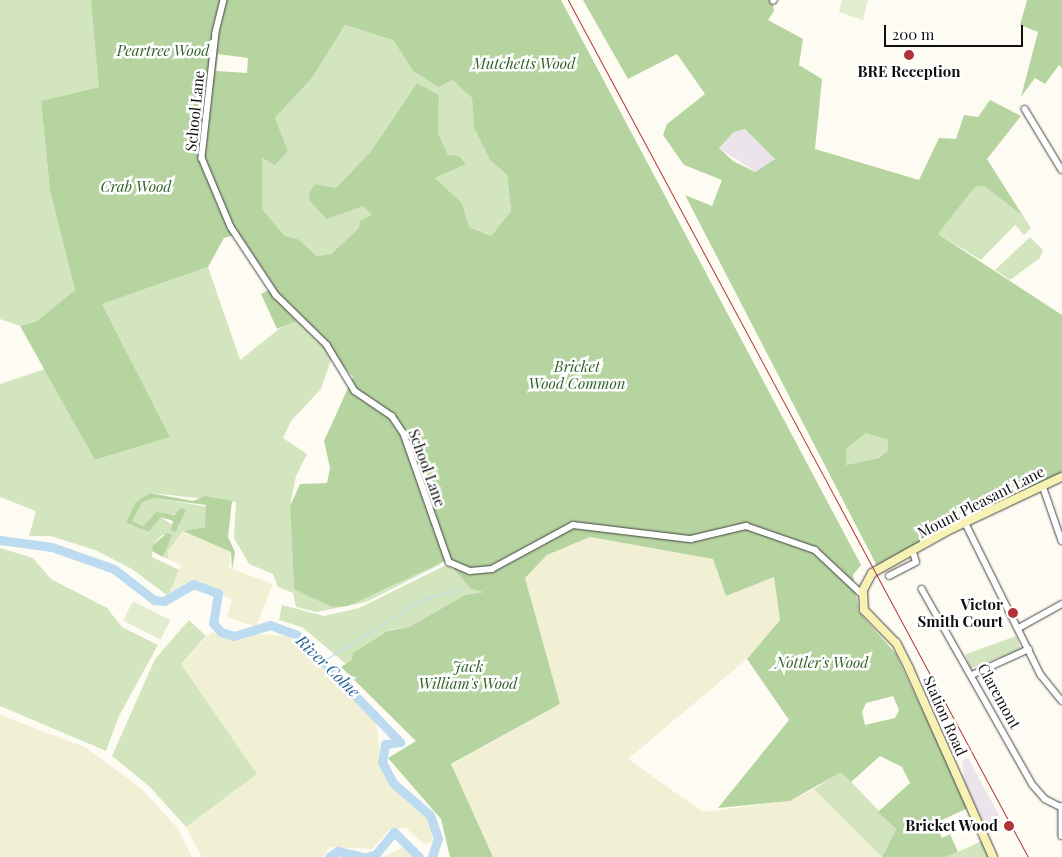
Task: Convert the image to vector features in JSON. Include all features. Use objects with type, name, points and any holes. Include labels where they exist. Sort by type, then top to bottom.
[{"type":"street","name":"School Lane","points":[[224,0],[216,33],[202,158],[230,226],[276,295],[327,345],[355,391],[392,416],[404,434],[449,562],[470,571],[492,570],[573,525],[691,539],[746,526],[815,550],[862,594]]},
{"type":"street","points":[[1025,109],[1060,162],[1062,170]]},
{"type":"street","name":"Mount Pleasant Lane","points":[[862,594],[869,576],[966,524],[1062,477]]},
{"type":"street","points":[[1043,486],[1062,541]]},
{"type":"street","points":[[966,524],[1028,648],[1062,700]]},
{"type":"street","name":"Mount Pleasant Lane","points":[[888,576],[916,562],[913,553]]},
{"type":"street","name":"Claremont","points":[[922,589],[974,674],[1034,785],[1045,799],[1062,806]]},
{"type":"street","name":"Station Road","points":[[862,594],[864,610],[896,643],[937,723],[993,857]]},
{"type":"street","points":[[1018,628],[1062,604]]},
{"type":"street","points":[[974,674],[1028,648]]},
{"type":"street","points":[[1062,806],[1062,836]]},
{"type":"shaded area","points":[[745,129],[775,159],[755,172],[719,148],[734,132]]},
{"type":"shaded area","points":[[183,531],[231,552],[229,568],[273,584],[256,627],[227,617],[232,600],[200,581],[168,596],[181,565],[168,559],[168,551]]},
{"type":"shaded area","points":[[590,537],[713,559],[726,596],[774,577],[780,620],[747,659],[628,759],[703,812],[790,801],[814,789],[882,857],[493,857],[451,765],[560,704],[525,578],[547,555]]},
{"type":"shaded area","points":[[211,632],[237,641],[258,634],[289,636],[376,721],[381,763],[390,786],[430,821],[433,842],[424,844],[406,828],[389,830],[372,849],[330,847],[323,857],[202,857],[186,827],[257,774],[181,664]]},
{"type":"shaded area","points":[[0,715],[85,747],[142,789],[179,830],[192,857],[0,857]]},
{"type":"shaded area","points":[[968,758],[1000,817],[989,832],[965,788],[962,761]]},
{"type":"shaded area","points":[[403,847],[417,857],[384,857]]},
{"type":"green space","points":[[0,0],[91,0],[97,34],[99,87],[41,101],[50,191],[75,290],[37,321],[20,326],[0,319]]},
{"type":"green space","points":[[91,0],[561,0],[861,565],[853,575],[859,612],[896,654],[968,808],[935,823],[942,838],[950,834],[958,852],[945,857],[882,857],[896,829],[878,812],[910,783],[902,767],[880,756],[851,782],[841,772],[790,801],[718,808],[789,720],[747,659],[780,620],[774,577],[726,596],[713,559],[590,537],[547,555],[525,578],[560,704],[451,764],[493,857],[450,857],[441,819],[388,758],[416,741],[341,667],[352,660],[353,653],[387,631],[409,627],[465,595],[484,592],[471,589],[453,569],[458,565],[449,559],[348,606],[332,607],[294,589],[290,506],[300,484],[327,483],[330,468],[324,441],[353,377],[301,319],[277,329],[261,294],[274,287],[238,234],[224,238],[208,267],[102,304],[170,437],[95,460],[20,326],[37,321],[75,290],[50,191],[41,101],[99,87]],"holes":[[[345,25],[393,40],[413,71],[439,87],[452,80],[472,98],[474,128],[490,160],[507,175],[511,211],[491,236],[469,227],[462,203],[435,178],[466,164],[459,156],[448,155],[438,133],[439,95],[417,83],[371,151],[336,188],[315,184],[310,191],[309,200],[327,219],[363,206],[372,215],[360,221],[359,228],[331,254],[317,256],[298,239],[285,236],[262,209],[262,158],[275,165],[288,151],[275,118],[312,78]],[[218,54],[248,58],[247,73],[216,71]],[[893,696],[899,710],[895,718],[865,725],[862,712],[866,703]]]},
{"type":"green space","points":[[583,0],[772,0],[774,11],[768,20],[803,39],[799,65],[822,79],[815,149],[919,180],[939,138],[956,139],[964,115],[978,117],[990,100],[1021,116],[987,159],[1023,216],[984,186],[975,187],[938,234],[1062,315],[1062,472],[877,566],[685,195],[712,206],[722,180],[684,165],[663,135],[667,124],[705,94],[677,54],[628,79]],"holes":[[[745,129],[775,159],[755,172],[733,161],[719,148],[734,132]],[[866,433],[888,440],[888,450],[879,458],[846,465],[846,449]]]},
{"type":"green space","points":[[842,0],[868,0],[863,20],[839,12]]},
{"type":"green space","points":[[1027,0],[1062,0],[1062,68],[1059,65],[1045,84],[1035,78],[1021,97],[1038,32],[1020,25]]},
{"type":"green space","points":[[345,25],[393,40],[413,71],[452,80],[472,98],[474,128],[490,160],[507,175],[511,211],[491,236],[469,227],[462,203],[435,178],[466,164],[448,155],[438,133],[439,95],[417,83],[371,151],[336,188],[315,184],[363,206],[373,215],[331,254],[317,256],[298,239],[285,236],[262,209],[262,157],[288,151],[275,118],[312,78]]},
{"type":"green space","points":[[984,186],[1023,216],[1031,228],[1024,235],[1015,225],[981,260],[938,234],[975,187]]},
{"type":"green space","points":[[1030,237],[1043,250],[1040,258],[1010,280],[995,270]]},
{"type":"green space","points":[[208,267],[240,360],[279,329],[301,318],[333,354],[321,389],[291,421],[283,438],[307,454],[296,476],[290,506],[294,589],[443,563],[366,602],[317,612],[296,607],[293,593],[278,587],[273,574],[249,564],[234,538],[236,502],[150,493],[126,523],[149,532],[161,517],[178,529],[185,510],[168,516],[156,512],[143,526],[132,521],[143,502],[154,498],[209,507],[205,527],[183,531],[168,551],[168,559],[163,557],[172,535],[162,535],[153,545],[152,557],[179,570],[168,596],[132,569],[95,550],[50,536],[29,536],[36,511],[0,497],[0,384],[45,369],[95,460],[170,437],[102,304]]},
{"type":"green space","points":[[866,433],[888,440],[888,450],[879,458],[846,465],[846,449]]},
{"type":"green space","points":[[150,493],[193,501],[205,496],[232,501],[228,537],[235,552],[232,570],[231,552],[183,531],[205,527],[206,505],[154,498],[143,502],[132,521],[143,526],[156,512],[174,515],[181,508],[186,510],[176,532],[171,530],[173,521],[161,517],[149,532],[126,523],[135,503]]},
{"type":"green space","points":[[167,533],[172,535],[163,557],[152,551],[153,545]]},
{"type":"green space","points":[[0,548],[33,558],[51,579],[107,608],[122,627],[158,645],[119,716],[106,751],[0,706]]},
{"type":"green space","points":[[444,566],[450,566],[471,589],[486,592],[465,595],[409,627],[388,630],[353,653],[353,660],[346,664],[302,627],[279,620],[282,605],[324,616],[359,608]]},
{"type":"green space","points":[[133,601],[170,620],[160,640],[123,621]]},
{"type":"green space","points":[[189,620],[206,636],[181,664],[257,774],[186,827],[150,787],[112,756],[155,659]]},
{"type":"green space","points":[[1016,636],[1021,650],[970,669],[965,654]]},
{"type":"green space","points":[[841,771],[896,829],[882,857],[814,789]]},
{"type":"green space","points":[[982,841],[990,857],[945,857],[958,852]]},
{"type":"waterway","name":"River Colne","points":[[0,540],[52,547],[114,569],[154,600],[164,601],[193,584],[218,593],[213,623],[221,632],[234,636],[270,625],[297,635],[400,742],[385,744],[382,762],[393,783],[430,815],[438,838],[432,857]]},
{"type":"waterway","points":[[323,661],[423,599],[463,588]]},
{"type":"waterway","name":"River Colne","points":[[367,857],[376,854],[394,832],[419,857]]},
{"type":"waterway","name":"River Colne","points":[[329,857],[338,851],[365,857]]},
{"type":"railway","points":[[568,0],[1028,857]]},
{"type":"place","name":"BRE Reception","points":[[909,55]]},
{"type":"place","name":"Victor Smith Court","points":[[1013,613]]},
{"type":"place","name":"Bricket Wood","points":[[1009,826]]},
{"type":"park label","name":"Peartree Wood","points":[[163,51]]},
{"type":"park label","name":"Mutchetts Wood","points":[[524,64]]},
{"type":"park label","name":"Crab Wood","points":[[136,187]]},
{"type":"park label","name":"Bricket Wood Common","points":[[577,374]]},
{"type":"park label","name":"Nottler's Wood","points":[[822,663]]},
{"type":"park label","name":"Jack William's Wood","points":[[468,674]]}]
